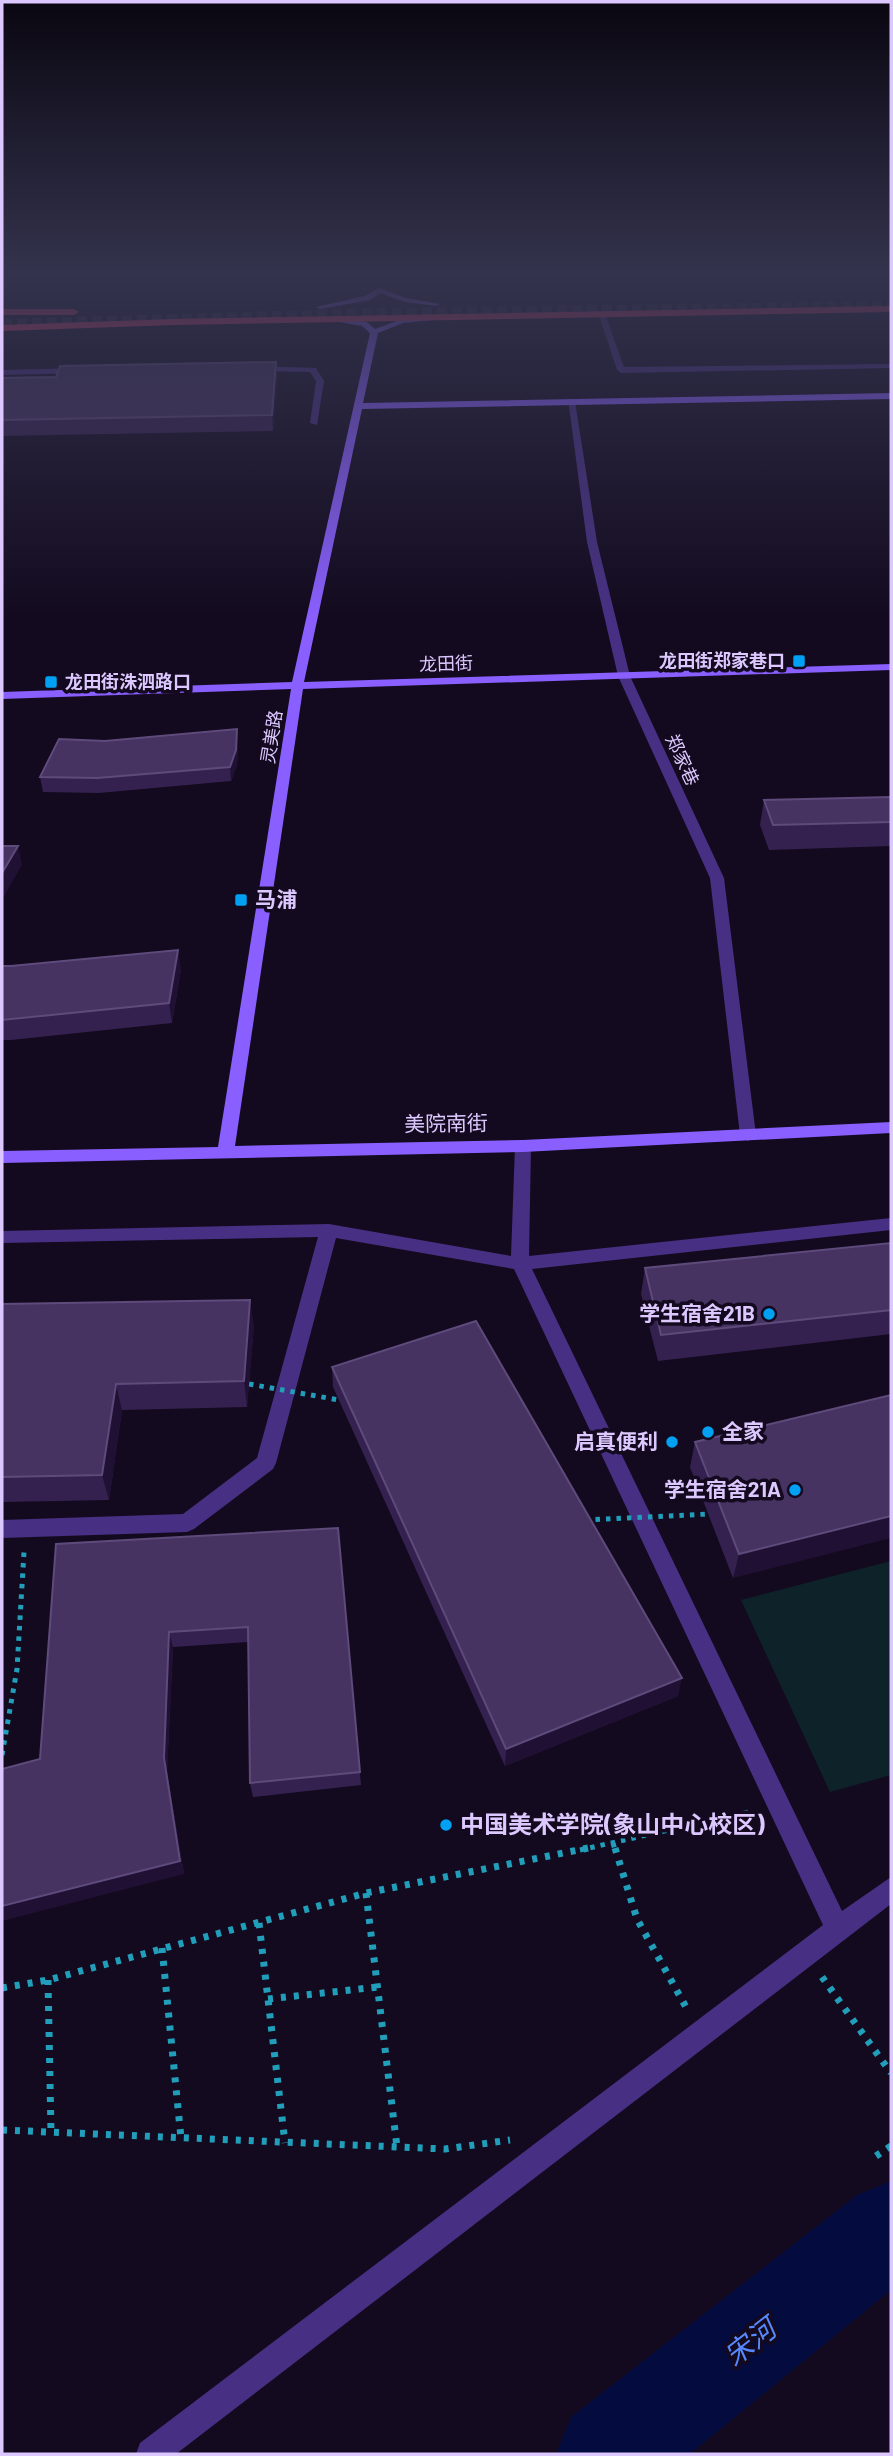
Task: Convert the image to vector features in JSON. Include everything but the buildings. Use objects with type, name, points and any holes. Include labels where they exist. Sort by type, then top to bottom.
[{"type":"street","points":[[314,423],[319,390]]},
{"type":"street","name":"灵美路","points":[[226,1150],[297,687],[362,390]]},
{"type":"street","points":[[359,406],[891,396]]},
{"type":"street","name":"郑家巷","points":[[570,401],[592,542],[624,676],[717,878],[748,1135]]},
{"type":"street","name":"龙田街","points":[[2,695],[891,667]]},
{"type":"street","name":"美院南街","points":[[2,1157],[226,1150],[523,1146],[891,1128]]},
{"type":"street","points":[[523,1146],[520,1264],[838,1930]]},
{"type":"street","points":[[2,1237],[329,1230],[520,1264],[891,1224]]},
{"type":"street","points":[[2,1529],[187,1523],[266,1463],[329,1230]]},
{"type":"street","points":[[151,2454],[891,1889]]},
{"type":"path","points":[[249,1384],[339,1400]]},
{"type":"path","points":[[578,1520],[708,1514]]},
{"type":"path","points":[[2,1755],[17,1669],[26,1528]]},
{"type":"path","points":[[2,1988],[48,1980],[366,1893],[614,1843],[777,1805]]},
{"type":"path","points":[[614,1843],[637,1919],[700,2035]]},
{"type":"path","points":[[366,1893],[397,2147]]},
{"type":"path","points":[[259,1923],[285,2143]]},
{"type":"path","points":[[162,1948],[181,2138]]},
{"type":"path","points":[[805,1954],[891,2073]]},
{"type":"path","points":[[48,1980],[51,2132]]},
{"type":"path","points":[[268,1999],[378,1987]]},
{"type":"path","points":[[2,2130],[445,2150],[531,2137],[548,2151]]},
{"type":"path","points":[[876,2156],[891,2146]]},
{"type":"shaded area","points":[[891,1561],[891,1775],[830,1792],[741,1600]]},
{"type":"waterway","name":"宋河","points":[[608,2454],[891,2229]]},
{"type":"place","name":"龙田街郑家巷口","points":[[799,661]]},
{"type":"place","name":"龙田街洙泗路口","points":[[51,682]]},
{"type":"place","name":"马浦","points":[[241,900]]},
{"type":"place","name":"学生宿舍21B","points":[[769,1314]]},
{"type":"place","name":"全家","points":[[708,1432]]},
{"type":"place","name":"启真便利","points":[[672,1442]]},
{"type":"place","name":"学生宿舍21A","points":[[795,1490]]},
{"type":"place","name":"中国美术学院(象山中心校区)","points":[[446,1825]]}]
